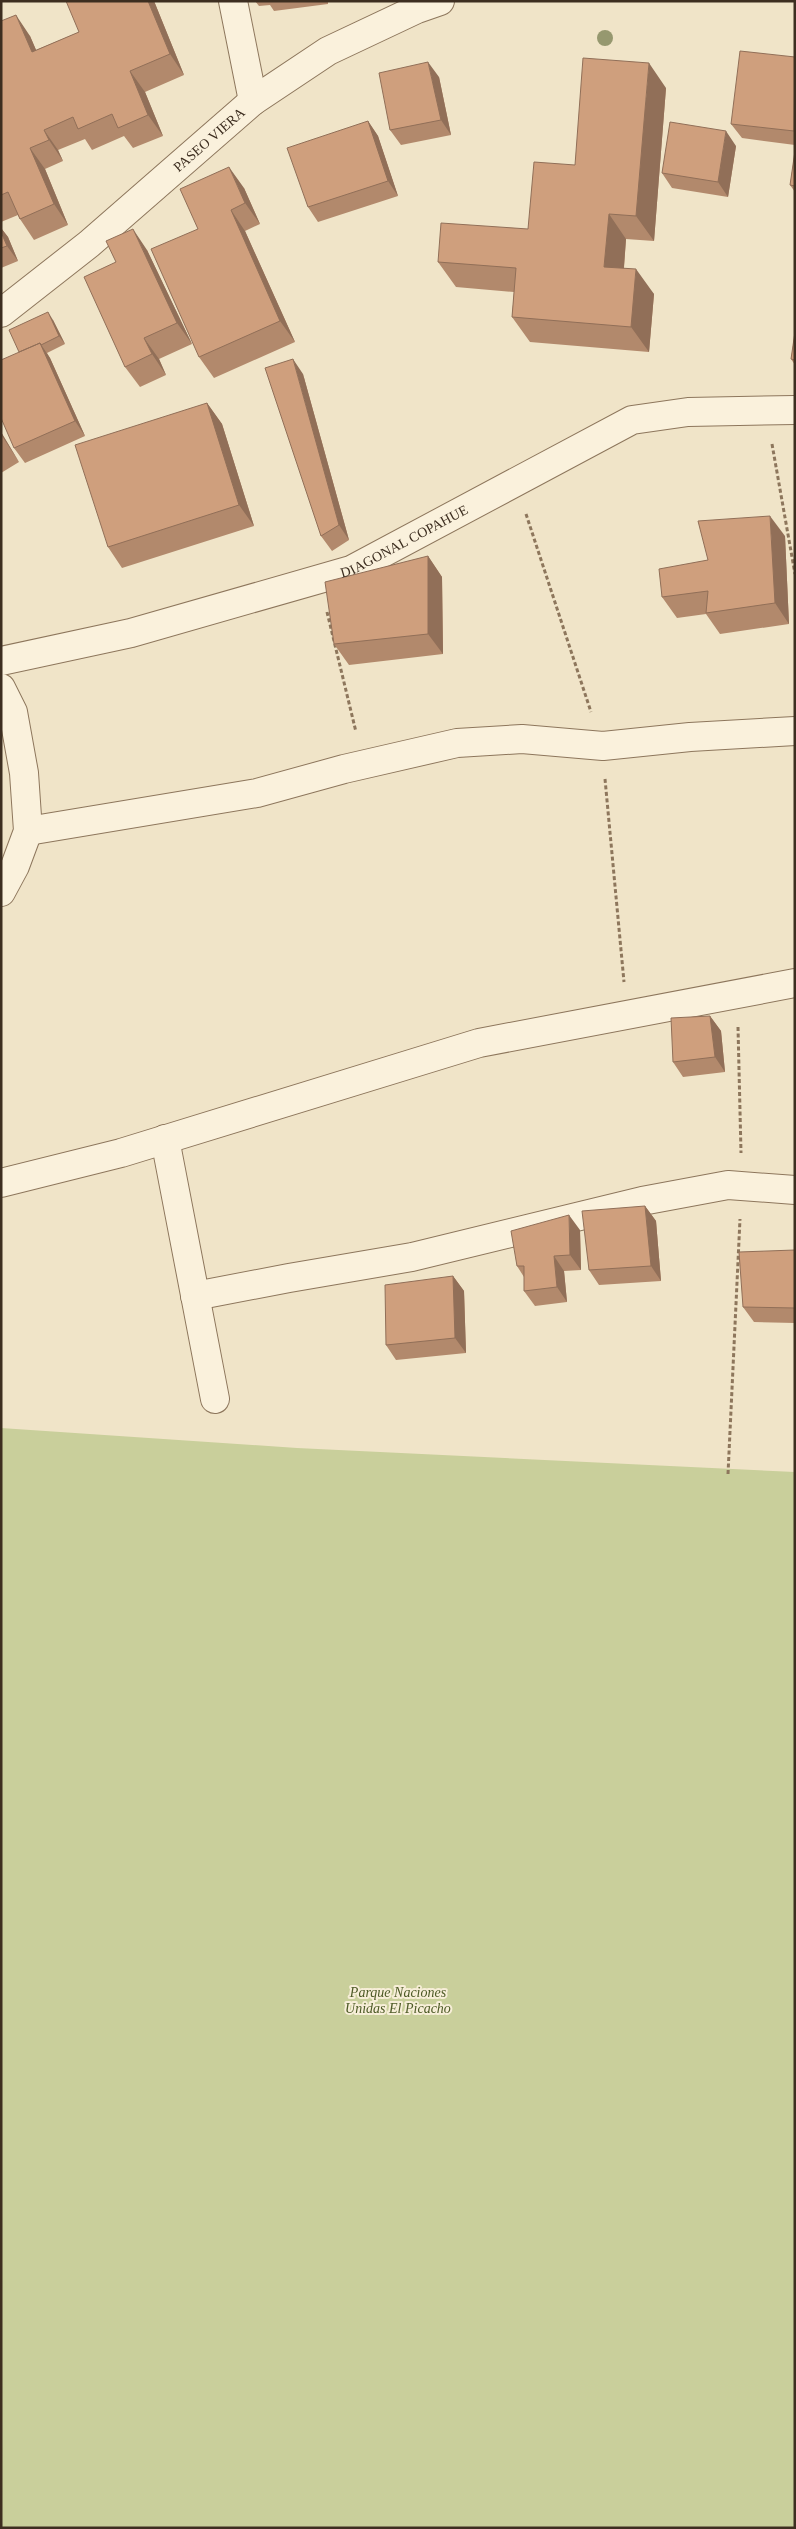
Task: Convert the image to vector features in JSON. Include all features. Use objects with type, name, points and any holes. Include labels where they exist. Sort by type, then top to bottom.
[{"type":"street","points":[[234,1],[253,101]]},
{"type":"street","name":"PASEO VIERA","points":[[1,313],[88,244],[253,101],[328,51],[417,9],[440,1]]},
{"type":"street","name":"DIAGONAL COPAHUE","points":[[1,660],[131,633],[351,570],[632,420],[688,412],[795,410]]},
{"type":"street","points":[[1,688],[15,720],[24,773],[28,831],[15,866],[1,892]]},
{"type":"street","points":[[28,831],[257,793],[364,764],[457,743],[522,739],[602,746],[690,737],[795,731]]},
{"type":"street","points":[[1,1183],[165,1139],[479,1043],[795,983]]},
{"type":"street","points":[[165,1139],[216,1399]]},
{"type":"street","points":[[195,1296],[412,1257],[642,1201],[728,1185],[795,1190]]},
{"type":"path","points":[[766,412],[795,574]]},
{"type":"path","points":[[319,580],[364,764]]},
{"type":"path","points":[[728,1474],[742,1186],[737,994]]},
{"type":"green space","name":"Parque Naciones Unidas El Picacho","points":[[1,1428],[297,1448],[795,1472],[795,2528],[1,2528]]},
{"type":"building","points":[[66,1],[148,1],[170,54],[130,71],[148,115],[118,128],[112,114],[78,129],[73,117],[44,130],[49,140],[30,148],[54,204],[20,219],[8,192],[1,195],[1,21],[16,15],[32,52],[79,32]]},
{"type":"building","points":[[740,51],[795,57],[794,131],[731,124]]},
{"type":"building","points":[[583,58],[649,63],[636,216],[609,214],[604,267],[636,269],[631,327],[512,317],[516,268],[438,262],[441,223],[528,229],[534,162],[575,165]]},
{"type":"building","points":[[428,62],[441,120],[390,130],[379,73]]},
{"type":"building","points":[[368,121],[388,181],[308,207],[287,148]]},
{"type":"building","points":[[670,122],[726,131],[718,182],[662,173]]},
{"type":"building","points":[[795,151],[795,186],[790,185]]},
{"type":"building","points":[[229,167],[245,203],[231,210],[280,321],[199,357],[151,249],[198,229],[180,189]]},
{"type":"building","points":[[133,229],[177,323],[144,338],[152,354],[125,367],[84,277],[116,262],[106,241]]},
{"type":"building","points":[[1,232],[7,246],[1,248]]},
{"type":"building","points":[[48,312],[59,336],[41,345],[40,343],[19,352],[9,330]]},
{"type":"building","points":[[795,332],[795,360],[791,359]]},
{"type":"building","points":[[40,343],[75,421],[14,448],[1,418],[1,360]]},
{"type":"building","points":[[293,359],[339,525],[321,536],[265,368]]},
{"type":"building","points":[[207,403],[239,505],[108,547],[75,445]]},
{"type":"building","points":[[770,516],[775,603],[706,613],[708,591],[662,597],[659,569],[708,560],[698,521]]},
{"type":"building","points":[[428,556],[428,634],[334,644],[325,582]]},
{"type":"building","points":[[710,1016],[715,1057],[673,1062],[671,1018]]},
{"type":"building","points":[[645,1206],[651,1266],[589,1270],[582,1211]]},
{"type":"building","points":[[569,1215],[570,1255],[554,1256],[557,1287],[524,1291],[524,1266],[517,1266],[511,1231]]},
{"type":"building","points":[[795,1250],[795,1308],[743,1307],[739,1252]]},
{"type":"building","points":[[453,1276],[455,1338],[386,1345],[385,1285]]}]
